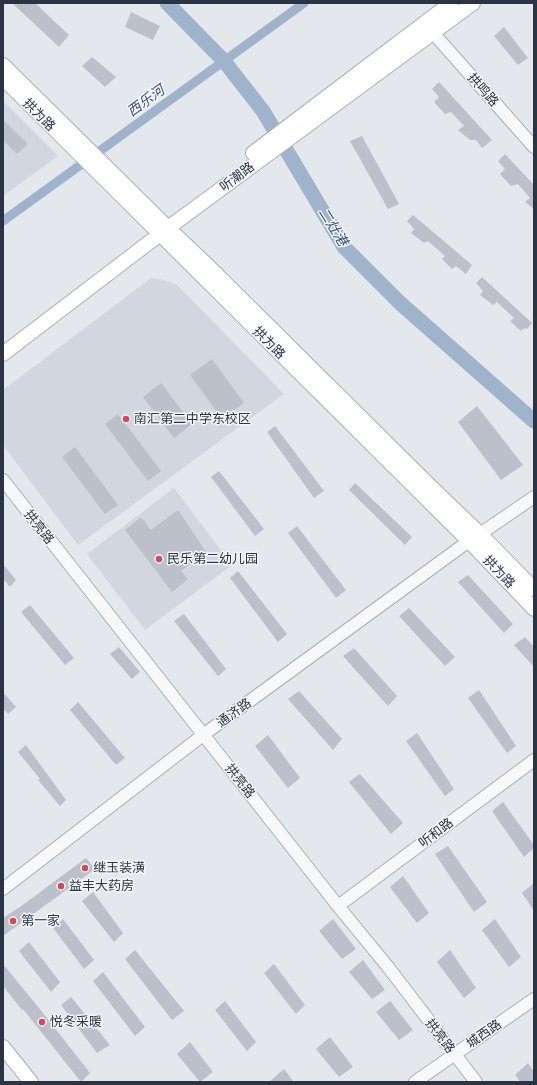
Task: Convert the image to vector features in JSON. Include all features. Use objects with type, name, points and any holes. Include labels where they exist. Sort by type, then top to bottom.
[{"type":"main road","name":"听潮路","points":[[429,28],[451,3]]},
{"type":"main road","name":"听潮路","points":[[3,343],[429,28],[472,3]]},
{"type":"main road","name":"拱为路","points":[[3,64],[76,144],[160,228],[474,538],[534,589]]},
{"type":"main road","name":"拱为路","points":[[3,78],[76,144]]},
{"type":"main road","name":"听潮路","points":[[3,354],[160,228]]},
{"type":"main road","name":"拱为路","points":[[474,538],[534,609]]},
{"type":"main road","points":[[3,1048],[31,1082]]},
{"type":"main road","points":[[3,1062],[19,1082]]},
{"type":"street","name":"拱鸣路","points":[[429,28],[534,147]]},
{"type":"street","name":"拱亮路","points":[[3,480],[338,906],[388,966],[454,1055],[476,1082]]},
{"type":"street","name":"通济路","points":[[3,889],[203,735],[474,538],[534,497]]},
{"type":"street","name":"听和路","points":[[338,906],[534,760]]},
{"type":"street","name":"城西路","points":[[415,1082],[534,999]]},
{"type":"shaded area","points":[[3,101],[58,156],[3,196]]},
{"type":"shaded area","name":"南汇第二中学东校区","points":[[151,278],[164,280],[177,285],[284,394],[78,545],[3,445],[3,390]]},
{"type":"shaded area","name":"民乐第二幼儿园","points":[[174,488],[232,565],[145,630],[87,554]]},
{"type":"building","points":[[12,3],[35,3],[69,35],[59,47]]},
{"type":"building","points":[[131,12],[160,26],[153,40],[125,27]]},
{"type":"building","points":[[504,27],[528,58],[518,65],[494,36]]},
{"type":"building","points":[[92,57],[116,77],[105,87],[82,66]]},
{"type":"building","points":[[439,82],[492,140],[482,148],[476,140],[470,140],[458,130],[464,126],[451,112],[445,114],[434,102],[439,97],[432,89]]},
{"type":"building","points":[[3,120],[28,144],[17,154],[3,140]]},
{"type":"building","points":[[362,136],[399,204],[388,209],[350,141]]},
{"type":"building","points":[[505,154],[534,185],[534,209],[525,202],[530,198],[518,184],[511,186],[500,174],[505,169],[498,161]]},
{"type":"building","points":[[413,215],[472,265],[466,274],[456,266],[452,269],[442,259],[445,256],[428,241],[424,243],[411,233],[414,229],[407,221]]},
{"type":"building","points":[[482,277],[532,323],[527,329],[525,328],[521,331],[510,321],[514,318],[497,302],[493,305],[480,295],[483,291],[476,283]]},
{"type":"building","points":[[212,359],[244,403],[222,419],[190,375]]},
{"type":"building","points":[[161,383],[192,424],[174,438],[143,397]]},
{"type":"building","points":[[477,406],[523,465],[501,480],[458,422]]},
{"type":"building","points":[[118,414],[161,471],[148,481],[105,424]]},
{"type":"building","points":[[275,426],[324,491],[314,498],[267,432]]},
{"type":"building","points":[[75,447],[118,505],[105,514],[62,457]]},
{"type":"building","points":[[219,471],[264,529],[255,536],[211,477]]},
{"type":"building","points":[[355,483],[412,537],[405,545],[349,490]]},
{"type":"building","points":[[178,510],[206,552],[181,571],[188,579],[172,592],[125,530],[141,517],[151,530]]},
{"type":"building","points":[[297,526],[346,590],[336,598],[288,533]]},
{"type":"building","points":[[3,564],[16,580],[10,587],[3,579]]},
{"type":"building","points":[[238,571],[287,634],[278,642],[230,578]]},
{"type":"building","points":[[468,575],[513,624],[504,633],[458,582]]},
{"type":"building","points":[[30,605],[74,658],[65,665],[21,612]]},
{"type":"building","points":[[409,608],[455,657],[445,666],[399,616]]},
{"type":"building","points":[[184,614],[226,669],[218,676],[174,621]]},
{"type":"building","points":[[525,637],[534,647],[534,667],[514,645]]},
{"type":"building","points":[[119,647],[140,672],[132,679],[110,654]]},
{"type":"building","points":[[354,648],[397,696],[388,706],[343,656]]},
{"type":"building","points":[[479,690],[516,746],[507,753],[468,698]]},
{"type":"building","points":[[299,691],[342,739],[333,750],[288,699]]},
{"type":"building","points":[[3,692],[16,707],[8,714],[3,708]]},
{"type":"building","points":[[78,702],[125,758],[116,765],[70,710]]},
{"type":"building","points":[[417,733],[454,789],[445,796],[406,741]]},
{"type":"building","points":[[268,735],[300,778],[288,788],[255,746]]},
{"type":"building","points":[[26,745],[66,800],[60,806],[38,780],[40,779],[18,752]]},
{"type":"building","points":[[360,774],[403,823],[391,834],[349,782]]},
{"type":"building","points":[[503,802],[534,845],[534,848],[524,857],[492,811]]},
{"type":"building","points":[[448,846],[487,902],[474,912],[435,854]]},
{"type":"building","points":[[86,858],[95,869],[3,936],[3,918]]},
{"type":"building","points":[[403,876],[429,913],[417,923],[390,887]]},
{"type":"building","points":[[534,883],[534,911],[522,893]]},
{"type":"building","points":[[93,892],[123,933],[114,942],[82,901]]},
{"type":"building","points":[[63,919],[94,960],[84,969],[53,928]]},
{"type":"building","points":[[333,919],[356,949],[342,959],[319,931]]},
{"type":"building","points":[[495,919],[521,957],[509,967],[482,930]]},
{"type":"building","points":[[29,942],[60,982],[51,992],[19,951]]},
{"type":"building","points":[[135,950],[184,1011],[172,1020],[125,959]]},
{"type":"building","points":[[450,950],[476,988],[464,998],[437,962]]},
{"type":"building","points":[[363,960],[385,990],[372,999],[349,972]]},
{"type":"building","points":[[3,964],[90,1073],[81,1082],[3,986]]},
{"type":"building","points":[[274,964],[305,1005],[296,1014],[264,973]]},
{"type":"building","points":[[103,972],[145,1027],[135,1036],[93,981]]},
{"type":"building","points":[[71,997],[110,1045],[97,1053],[61,1005]]},
{"type":"building","points":[[225,1001],[256,1042],[247,1051],[215,1010]]},
{"type":"building","points":[[390,1001],[413,1030],[399,1040],[376,1012]]},
{"type":"building","points":[[330,1037],[353,1067],[339,1077],[316,1049]]},
{"type":"building","points":[[190,1042],[213,1072],[200,1082],[177,1054]]},
{"type":"building","points":[[528,1063],[534,1072],[534,1082],[520,1082],[515,1075]]},
{"type":"building","points":[[284,1069],[294,1082],[269,1082]]},
{"type":"waterway","name":"二灶港","points":[[167,3],[224,61],[263,111],[344,247],[400,303],[534,421]]},
{"type":"waterway","name":"西乐河","points":[[3,221],[304,3]]},
{"type":"place","name":"南汇第二中学东校区","points":[[126,419]]},
{"type":"place","name":"民乐第二幼儿园","points":[[159,559]]},
{"type":"place","name":"继玉装潢","points":[[85,868]]},
{"type":"place","name":"益丰大药房","points":[[61,886]]},
{"type":"place","name":"第一家","points":[[13,921]]},
{"type":"place","name":"悦冬采暖","points":[[42,1022]]}]
